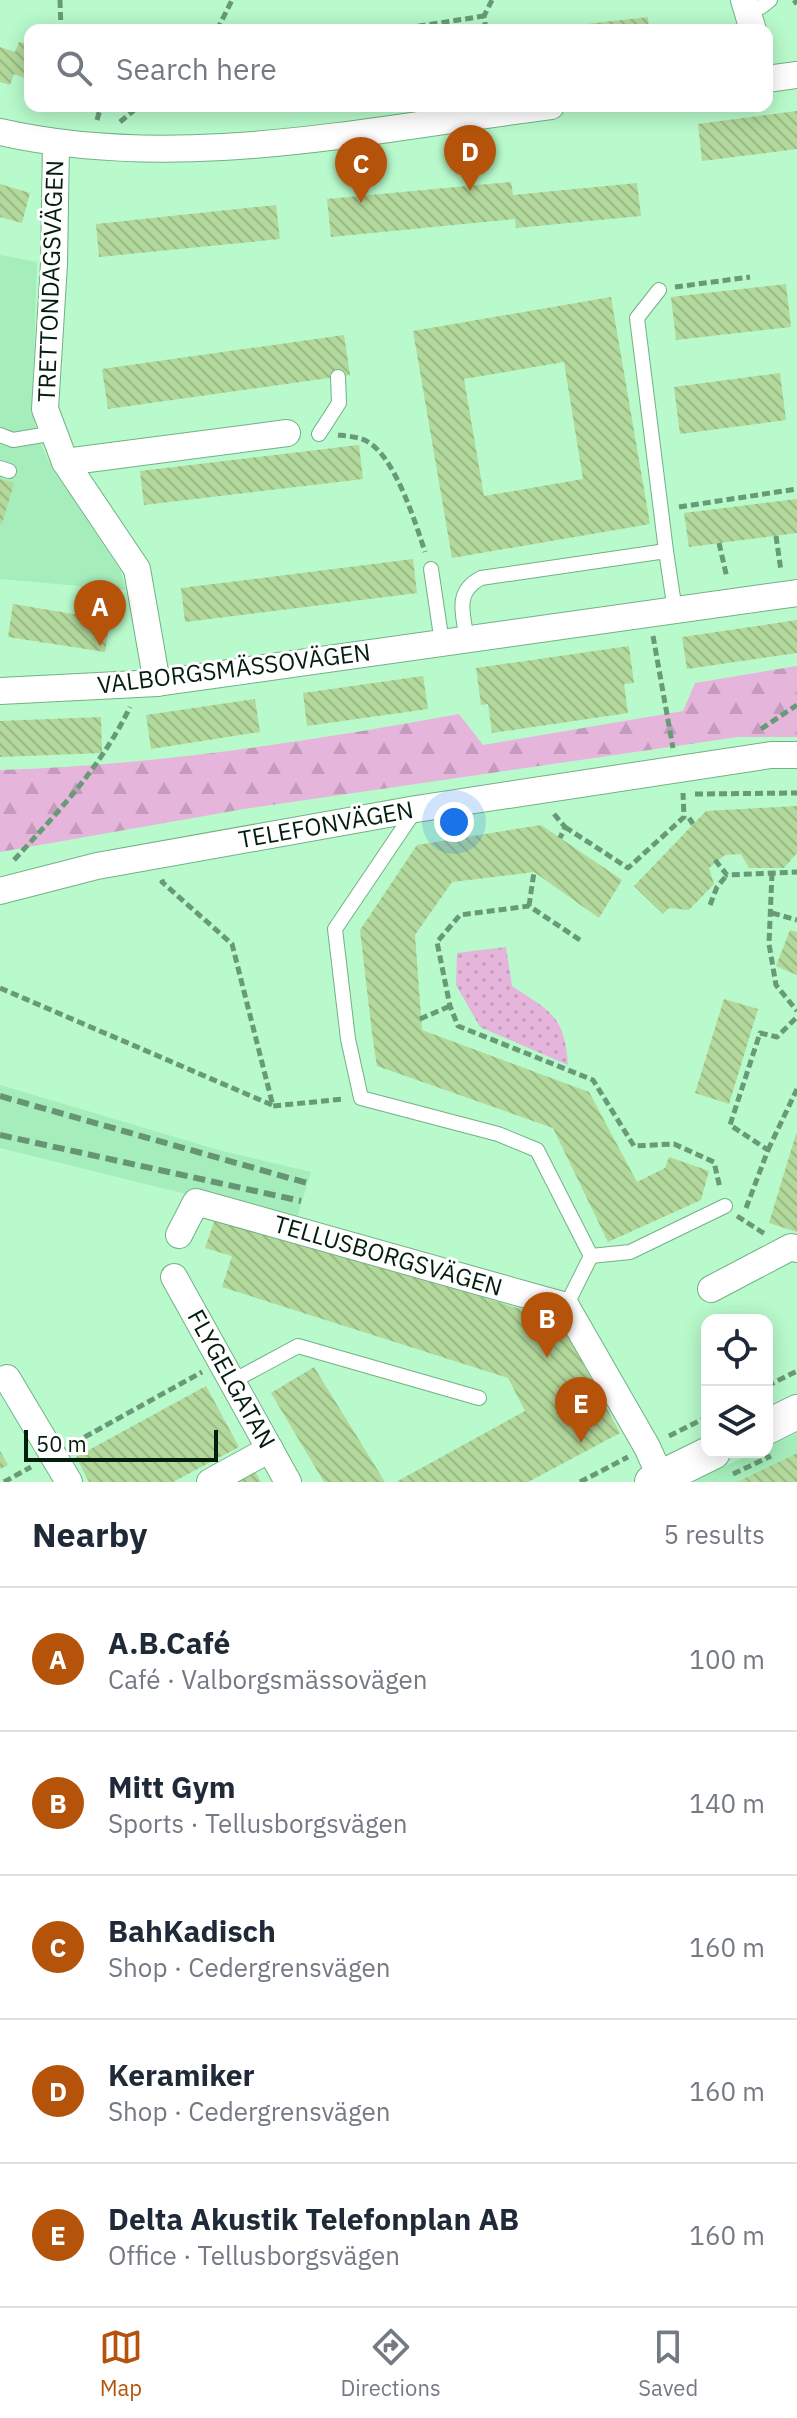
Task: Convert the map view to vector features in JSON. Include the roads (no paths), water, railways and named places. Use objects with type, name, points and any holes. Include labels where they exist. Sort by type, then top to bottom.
[{"type":"street","points":[[773,77],[797,75]]},
{"type":"street","points":[[0,132],[56,144],[213,149],[504,112]]},
{"type":"street","name":"TRETTONDAGSVÄGEN","points":[[56,144],[54,264],[45,409],[65,462],[137,569],[146,689]]},
{"type":"street","points":[[65,462],[287,433]]},
{"type":"street","name":"VALBORGSMÄSSOVÄGEN","points":[[0,691],[146,689],[454,641],[675,611],[789,585]]},
{"type":"street","name":"TELEFONVÄGEN","points":[[0,891],[97,866],[416,809],[679,777],[771,755],[797,755]]},
{"type":"street","name":"TELLUSBORGSVÄGEN","points":[[179,1235],[196,1202],[566,1306]]},
{"type":"street","points":[[711,1289],[794,1248]]},
{"type":"street","name":"FLYGELGATAN","points":[[174,1277],[288,1482]]},
{"type":"street","points":[[566,1306],[647,1447],[656,1480],[721,1464]]},
{"type":"street","points":[[7,1378],[69,1482]]},
{"type":"street","points":[[775,1438],[797,1412]]},
{"type":"street","points":[[210,1482],[270,1449]]},
{"type":"lane","points":[[659,290],[637,318],[675,611]]},
{"type":"lane","points":[[319,434],[339,403],[338,377]]},
{"type":"lane","points":[[0,435],[13,440],[55,433]]},
{"type":"lane","points":[[454,641],[461,599],[467,585],[481,578],[666,551]]},
{"type":"lane","points":[[431,569],[454,641]]},
{"type":"lane","points":[[416,809],[335,929],[348,1039],[361,1098],[498,1134],[537,1150],[591,1256]]},
{"type":"lane","points":[[591,1256],[630,1252],[725,1206]]},
{"type":"lane","points":[[566,1306],[591,1256]]},
{"type":"lane","points":[[228,1371],[298,1346],[479,1398]]},
{"type":"railway","points":[[0,1096],[307,1183]]},
{"type":"railway","points":[[0,1135],[301,1201]]},
{"type":"place","name":"Keramiker","points":[[470,191]]},
{"type":"place","name":"BahKadisch","points":[[361,203]]},
{"type":"place","name":"A.B.Café","points":[[100,646]]},
{"type":"place","name":"Mitt Gym","points":[[547,1358]]},
{"type":"place","name":"Delta Akustik Telefonplan AB","points":[[581,1443]]}]
